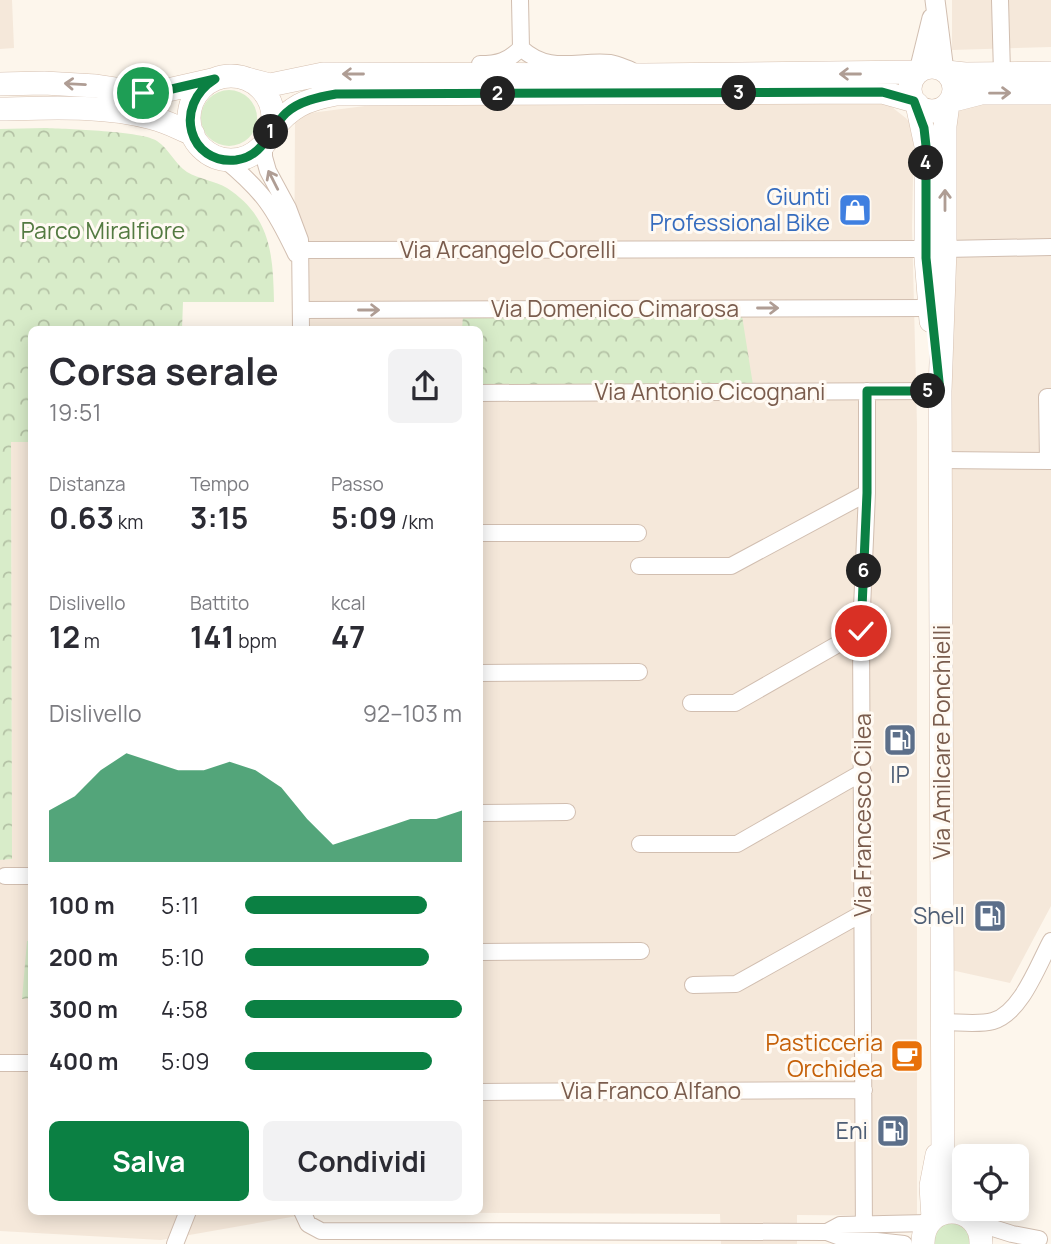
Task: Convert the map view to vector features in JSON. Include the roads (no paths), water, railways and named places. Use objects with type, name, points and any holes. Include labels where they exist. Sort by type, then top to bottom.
[{"type":"main road","points":[[0,84],[96,86],[143,93],[237,76],[270,85],[323,74],[644,75],[919,71],[932,67],[965,75],[1051,73]]},
{"type":"main road","points":[[916,103],[911,96],[911,83],[919,71]]},
{"type":"main road","points":[[945,71],[950,76],[954,89],[949,103]]},
{"type":"main road","points":[[215,79],[195,96],[190,122],[193,134],[205,151],[224,159],[246,158],[268,138],[285,113],[318,97],[336,94],[882,92],[932,111],[981,93],[1051,93]]},
{"type":"main road","points":[[247,79],[267,95],[274,119],[268,138]]},
{"type":"main road","name":"Via Amilcare Ponchielli","points":[[916,103],[926,146],[936,249],[940,391],[943,1168],[955,1202],[973,1227]]},
{"type":"main road","name":"Via Amilcare Ponchielli","points":[[940,391],[929,308],[949,103]]},
{"type":"main road","points":[[0,109],[70,109],[138,114],[156,118],[193,134]]},
{"type":"main road","name":"Via Amilcare Ponchielli","points":[[928,1228],[943,1093]]},
{"type":"main road","points":[[928,1228],[949,1212],[973,1227]]},
{"type":"street","points":[[389,74],[425,64],[498,64],[513,56],[521,48],[520,0]]},
{"type":"street","points":[[1000,0],[1002,73]]},
{"type":"street","points":[[935,4],[945,71]]},
{"type":"street","points":[[919,71],[935,4]]},
{"type":"street","points":[[521,48],[531,57],[546,64],[612,63],[644,75]]},
{"type":"street","points":[[268,138],[264,157],[268,171],[296,227],[300,326]]},
{"type":"street","points":[[224,159],[269,202],[299,255]]},
{"type":"street","name":"Via Arcangelo Corelli","points":[[299,255],[1051,247]]},
{"type":"street","name":"Via Domenico Cimarosa","points":[[300,310],[929,308]]},
{"type":"street","name":"Via Francesco Cilea","points":[[864,1231],[861,631],[867,493],[867,391]]},
{"type":"street","name":"Via Antonio Cicognani","points":[[483,393],[940,391]]},
{"type":"street","points":[[940,460],[1049,461],[1049,397]]},
{"type":"street","points":[[639,566],[731,566],[867,493]]},
{"type":"street","points":[[483,533],[638,533]]},
{"type":"street","points":[[691,703],[735,703],[861,631]]},
{"type":"street","points":[[483,673],[639,672]]},
{"type":"street","points":[[640,845],[737,844],[863,772]]},
{"type":"street","points":[[483,813],[568,812]]},
{"type":"street","points":[[5,877],[28,876]]},
{"type":"street","points":[[693,985],[736,984],[863,913]]},
{"type":"street","points":[[943,1022],[991,1022],[1006,1015],[1018,1002],[1051,942]]},
{"type":"street","points":[[483,952],[641,951]]},
{"type":"street","points":[[0,1063],[28,1063]]},
{"type":"street","name":"Via Franco Alfano","points":[[483,1091],[864,1090]]},
{"type":"street","points":[[175,1244],[186,1215]]},
{"type":"street","points":[[305,1217],[321,1231],[827,1232],[840,1237],[864,1231],[928,1228]]},
{"type":"street","points":[[973,1227],[1045,1238]]},
{"type":"street","points":[[864,1231],[904,1244]]},
{"type":"street","points":[[1009,1244],[1045,1238]]},
{"type":"place","name":"Giunti Professional Bike","points":[[855,210]]},
{"type":"place","name":"IP","points":[[900,740]]},
{"type":"place","name":"Shell","points":[[990,916]]},
{"type":"place","name":"Pasticceria Orchidea","points":[[907,1056]]},
{"type":"place","name":"Eni","points":[[893,1131]]},
{"type":"park label","name":"Parco Miralfiore","points":[[103,231]]}]
